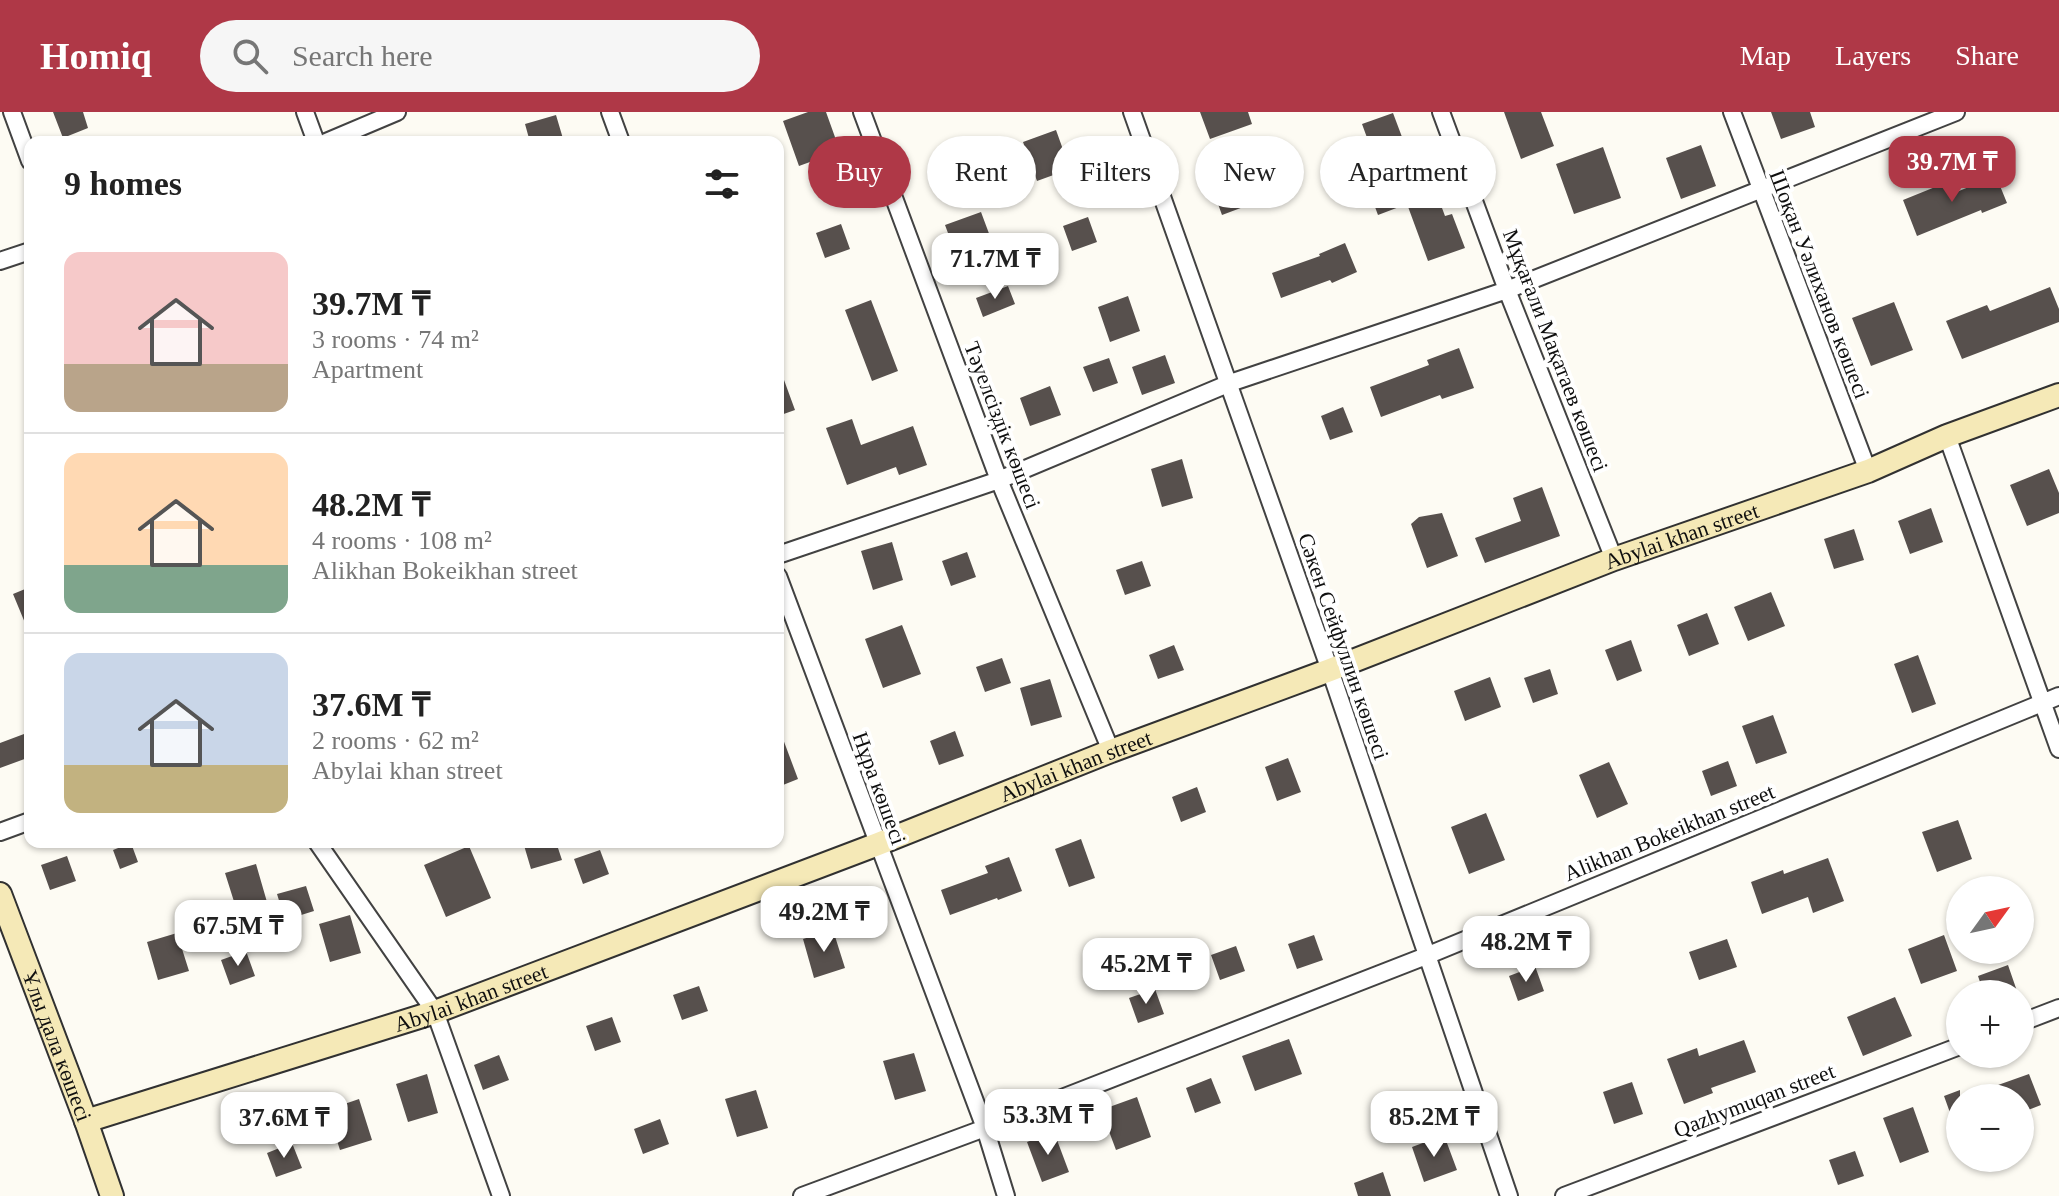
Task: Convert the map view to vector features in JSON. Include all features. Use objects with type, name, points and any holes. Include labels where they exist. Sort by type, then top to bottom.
[{"type":"street","points":[[12,112],[24,145]]},
{"type":"street","points":[[305,112],[314,136]]},
{"type":"street","points":[[340,136],[397,112]]},
{"type":"street","points":[[610,112],[619,136]]},
{"type":"street","name":"Тәуелсіздік көшесі","points":[[862,112],[999,480],[1111,751]]},
{"type":"street","name":"Сәкен Сейфуллин көшесі","points":[[1132,112],[1330,670],[1509,1196]]},
{"type":"street","name":"Мұқағали Мақатаев көшесі","points":[[1441,112],[1507,290],[1614,559]]},
{"type":"street","name":"Шоқан Уәлиханов көшесі","points":[[1732,112],[1868,471]]},
{"type":"street","points":[[784,553],[999,480],[1230,383],[1507,290],[1956,112]]},
{"type":"street","points":[[0,261],[24,253]]},
{"type":"street","name":"Abylai khan street","points":[[86,1121],[435,1012],[1614,559],[1868,471],[1947,436],[2059,395]]},
{"type":"street","points":[[1947,436],[2059,749]]},
{"type":"street","name":"Нұра көшесі","points":[[784,592],[985,1128],[1006,1196]]},
{"type":"street","name":"Alikhan Bokeikhan street","points":[[802,1196],[1426,956],[2059,696]]},
{"type":"street","points":[[0,832],[24,823]]},
{"type":"street","points":[[321,848],[435,1012],[501,1196]]},
{"type":"street","name":"Ұлы дала көшесі","points":[[0,894],[112,1196]]},
{"type":"street","points":[[2034,1018],[2059,1008]]},
{"type":"street","name":"Qazhymuqan street","points":[[1564,1196],[1946,1051]]},
{"type":"building","points":[[53,112],[83,112],[88,128],[62,136]]},
{"type":"building","points":[[808,112],[826,112],[835,136],[808,136],[808,163],[799,166],[783,121]]},
{"type":"building","points":[[1200,112],[1248,112],[1252,124],[1218,136],[1209,136]]},
{"type":"building","points":[[1504,112],[1541,112],[1554,146],[1521,159]]},
{"type":"building","points":[[1771,112],[1810,112],[1815,127],[1781,139]]},
{"type":"building","points":[[1393,113],[1402,136],[1366,136],[1362,124]]},
{"type":"building","points":[[556,115],[562,136],[528,136],[525,124]]},
{"type":"building","points":[[1056,130],[1058,136],[1052,136],[1052,176],[1037,181],[1036,178],[1036,137]]},
{"type":"building","points":[[1701,145],[1716,186],[1681,199],[1666,158]]},
{"type":"building","points":[[1603,147],[1621,198],[1574,214],[1556,164]]},
{"type":"building","points":[[1996,176],[2007,203],[1917,236],[1903,200],[1950,181],[1954,193]]},
{"type":"building","points":[[1219,208],[1241,208],[1222,215]]},
{"type":"building","points":[[1375,208],[1396,208],[1378,215]]},
{"type":"building","points":[[1408,208],[1442,208],[1445,216],[1452,214],[1465,248],[1428,261]]},
{"type":"building","points":[[981,212],[994,247],[958,260],[945,225]]},
{"type":"building","points":[[1088,217],[1097,242],[1072,251],[1063,226]]},
{"type":"building","points":[[841,224],[850,249],[825,258],[816,233]]},
{"type":"building","points":[[1345,243],[1357,272],[1281,298],[1272,273],[1320,256]]},
{"type":"building","points":[[1008,286],[1015,304],[983,317],[976,298]]},
{"type":"building","points":[[2050,287],[2059,309],[2059,322],[1962,359],[1946,321],[1987,305],[1990,311]]},
{"type":"building","points":[[1128,296],[1140,331],[1110,342],[1098,307]]},
{"type":"building","points":[[871,300],[898,371],[872,381],[845,310]]},
{"type":"building","points":[[1894,302],[1913,350],[1871,366],[1852,318]]},
{"type":"building","points":[[1459,348],[1474,388],[1442,399],[1440,395],[1381,417],[1370,387],[1429,365],[1427,360]]},
{"type":"building","points":[[1165,355],[1175,383],[1142,395],[1132,367]]},
{"type":"building","points":[[1109,358],[1118,383],[1093,392],[1083,367]]},
{"type":"building","points":[[784,380],[795,410],[784,414]]},
{"type":"building","points":[[1050,386],[1061,415],[1030,426],[1020,398]]},
{"type":"building","points":[[1343,407],[1353,432],[1330,440],[1321,416]]},
{"type":"building","points":[[852,419],[861,445],[913,426],[927,465],[899,475],[896,467],[847,485],[826,428]]},
{"type":"building","points":[[1182,459],[1193,498],[1162,507],[1151,469]]},
{"type":"building","points":[[2049,469],[2059,493],[2059,513],[2027,526],[2010,485]]},
{"type":"building","points":[[1542,487],[1560,536],[1485,563],[1475,538],[1521,521],[1513,498]]},
{"type":"building","points":[[1931,508],[1943,542],[1910,554],[1898,521]]},
{"type":"building","points":[[1442,513],[1458,556],[1427,568],[1411,524],[1419,517]]},
{"type":"building","points":[[1854,529],[1864,560],[1834,569],[1824,539]]},
{"type":"building","points":[[892,542],[903,580],[873,590],[861,551]]},
{"type":"building","points":[[967,552],[976,577],[951,586],[942,561]]},
{"type":"building","points":[[1142,561],[1151,586],[1125,595],[1116,570]]},
{"type":"building","points":[[24,589],[24,621],[13,594]]},
{"type":"building","points":[[1771,592],[1785,626],[1748,641],[1734,607]]},
{"type":"building","points":[[1707,613],[1719,644],[1689,656],[1677,625]]},
{"type":"building","points":[[902,625],[921,674],[883,688],[865,639]]},
{"type":"building","points":[[1631,640],[1642,671],[1617,681],[1605,650]]},
{"type":"building","points":[[1174,645],[1184,670],[1158,679],[1149,655]]},
{"type":"building","points":[[1918,655],[1936,704],[1912,713],[1894,664]]},
{"type":"building","points":[[1002,658],[1011,683],[985,692],[976,667]]},
{"type":"building","points":[[1550,669],[1558,694],[1533,703],[1524,678]]},
{"type":"building","points":[[1490,677],[1501,707],[1465,721],[1454,691]]},
{"type":"building","points":[[1050,679],[1062,717],[1031,726],[1020,688]]},
{"type":"building","points":[[1773,715],[1787,753],[1756,764],[1742,726]]},
{"type":"building","points":[[955,731],[964,756],[939,765],[930,741]]},
{"type":"building","points":[[24,734],[24,759],[0,768],[0,743]]},
{"type":"building","points":[[784,742],[798,779],[784,785]]},
{"type":"building","points":[[1288,758],[1301,792],[1277,801],[1265,767]]},
{"type":"building","points":[[1728,761],[1737,786],[1711,796],[1702,771]]},
{"type":"building","points":[[1609,762],[1628,804],[1597,818],[1579,775]]},
{"type":"building","points":[[1197,787],[1206,812],[1181,822],[1172,797]]},
{"type":"building","points":[[1486,813],[1505,860],[1469,874],[1451,827]]},
{"type":"building","points":[[1958,820],[1972,859],[1937,872],[1922,832]]},
{"type":"building","points":[[1081,839],[1095,878],[1069,887],[1055,849]]},
{"type":"building","points":[[133,848],[138,862],[120,869],[113,850]]},
{"type":"building","points":[[470,848],[491,898],[446,917],[424,865]]},
{"type":"building","points":[[525,848],[558,848],[562,860],[531,869]]},
{"type":"building","points":[[600,850],[609,874],[583,884],[574,859]]},
{"type":"building","points":[[67,856],[76,881],[50,890],[41,865]]},
{"type":"building","points":[[1009,857],[1022,891],[950,915],[941,890],[988,873],[985,866]]},
{"type":"building","points":[[1828,858],[1844,901],[1813,913],[1808,897],[1762,914],[1751,882]]},
{"type":"building","points":[[256,864],[267,902],[237,911],[225,873]]},
{"type":"building","points":[[306,886],[314,911],[285,920],[277,894]]},
{"type":"building","points":[[350,915],[361,953],[330,962],[319,924]]},
{"type":"building","points":[[833,930],[845,968],[814,978],[803,939]]},
{"type":"building","points":[[177,933],[189,971],[158,980],[147,942]]},
{"type":"building","points":[[1314,935],[1323,960],[1297,969],[1288,944]]},
{"type":"building","points":[[1944,935],[1946,964],[1954,964],[1957,971],[1921,984],[1908,949]]},
{"type":"building","points":[[1727,939],[1737,967],[1699,980],[1689,952]]},
{"type":"building","points":[[1236,946],[1245,971],[1220,980],[1211,955]]},
{"type":"building","points":[[246,951],[255,976],[230,985],[221,960]]},
{"type":"building","points":[[2008,965],[2013,980],[1979,980],[1978,976]]},
{"type":"building","points":[[1535,966],[1544,991],[1518,1001],[1509,976]]},
{"type":"building","points":[[699,986],[708,1011],[682,1020],[673,995]]},
{"type":"building","points":[[1155,989],[1164,1014],[1138,1023],[1129,998]]},
{"type":"building","points":[[1895,997],[1912,1036],[1863,1056],[1847,1017]]},
{"type":"building","points":[[612,1017],[621,1042],[595,1051],[586,1026]]},
{"type":"building","points":[[1289,1039],[1302,1074],[1255,1091],[1242,1056]]},
{"type":"building","points":[[1744,1040],[1756,1072],[1711,1088],[1713,1093],[1684,1104],[1667,1059],[1697,1048],[1699,1056]]},
{"type":"building","points":[[914,1053],[926,1091],[895,1100],[883,1061]]},
{"type":"building","points":[[499,1055],[509,1080],[483,1090],[474,1065]]},
{"type":"building","points":[[427,1074],[438,1113],[408,1122],[396,1084]]},
{"type":"building","points":[[2029,1074],[2033,1084],[2001,1084]]},
{"type":"building","points":[[1211,1078],[1221,1103],[1195,1113],[1186,1088]]},
{"type":"building","points":[[1632,1082],[1643,1114],[1614,1124],[1603,1092]]},
{"type":"building","points":[[2034,1087],[2041,1105],[2034,1108]]},
{"type":"building","points":[[756,1090],[768,1128],[737,1137],[725,1099]]},
{"type":"building","points":[[1137,1097],[1151,1137],[1116,1150],[1101,1110]]},
{"type":"building","points":[[359,1099],[372,1140],[340,1150],[327,1110]]},
{"type":"building","points":[[1913,1107],[1929,1152],[1900,1163],[1883,1118]]},
{"type":"building","points":[[660,1119],[669,1144],[643,1154],[634,1129]]},
{"type":"building","points":[[1054,1132],[1069,1172],[1042,1182],[1027,1142]]},
{"type":"building","points":[[1444,1135],[1457,1170],[1424,1182],[1412,1147]]},
{"type":"building","points":[[292,1143],[302,1168],[276,1177],[267,1153]]},
{"type":"building","points":[[1855,1151],[1864,1176],[1838,1185],[1829,1160]]},
{"type":"building","points":[[1383,1172],[1391,1196],[1358,1196],[1354,1183]]}]
